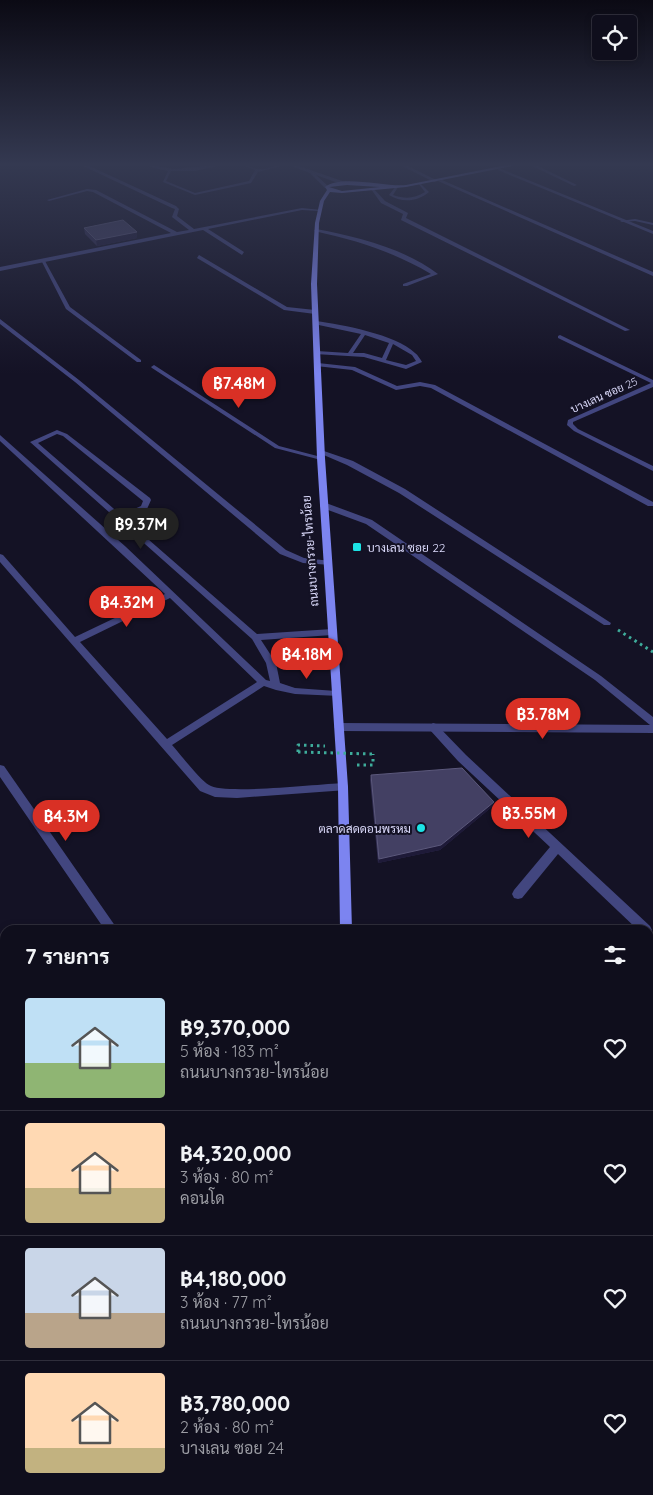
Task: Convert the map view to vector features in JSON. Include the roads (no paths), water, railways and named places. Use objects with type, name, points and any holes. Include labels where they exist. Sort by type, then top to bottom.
[{"type":"main road","name":"ถนนบางกรวย-ไทรน้อย","points":[[316,234],[315,312],[323,505],[343,787],[348,925]]},
{"type":"street","points":[[0,269],[176,234]]},
{"type":"street","points":[[212,234],[242,253]]},
{"type":"street","points":[[342,234],[376,244],[435,274],[405,285]]},
{"type":"street","points":[[433,234],[627,330]]},
{"type":"street","points":[[561,234],[653,274]]},
{"type":"street","points":[[199,257],[286,309],[315,312]]},
{"type":"street","points":[[0,321],[283,552],[304,560],[328,563]]},
{"type":"street","points":[[560,337],[653,383]]},
{"type":"street","points":[[318,365],[347,366],[396,388],[420,384],[433,386],[651,504]]},
{"type":"street","points":[[154,367],[277,447],[321,455],[364,470],[402,491],[607,623]]},
{"type":"street","name":"บางเลน ซอย 25","points":[[653,383],[570,421],[570,425],[576,430],[653,469]]},
{"type":"street","points":[[121,518],[144,507],[147,500],[65,435],[57,432],[33,442],[255,637],[272,662],[276,687]]},
{"type":"street","points":[[0,437],[171,594],[263,682],[276,687],[336,694]]},
{"type":"street","points":[[323,505],[368,522],[598,678],[653,722]]},
{"type":"street","points":[[0,556],[195,780],[215,794],[343,787]]},
{"type":"street","points":[[74,641],[171,594]]},
{"type":"street","points":[[255,637],[332,632]]},
{"type":"street","points":[[165,745],[263,682]]},
{"type":"street","points":[[339,727],[653,729]]},
{"type":"street","points":[[433,727],[462,758],[641,925]]},
{"type":"street","points":[[0,769],[109,925]]},
{"type":"street","points":[[518,894],[557,847]]},
{"type":"lane","points":[[43,261],[68,308],[138,361]]},
{"type":"lane","points":[[316,323],[364,333],[391,343],[413,352],[419,362],[406,367],[350,353],[317,353]]},
{"type":"lane","points":[[350,353],[364,333]]},
{"type":"lane","points":[[382,361],[391,343]]},
{"type":"place","name":"บางเลน ซอย 22","points":[[357,547]]},
{"type":"place","name":"ตลาดสดดอนพรหม","points":[[421,828]]}]
